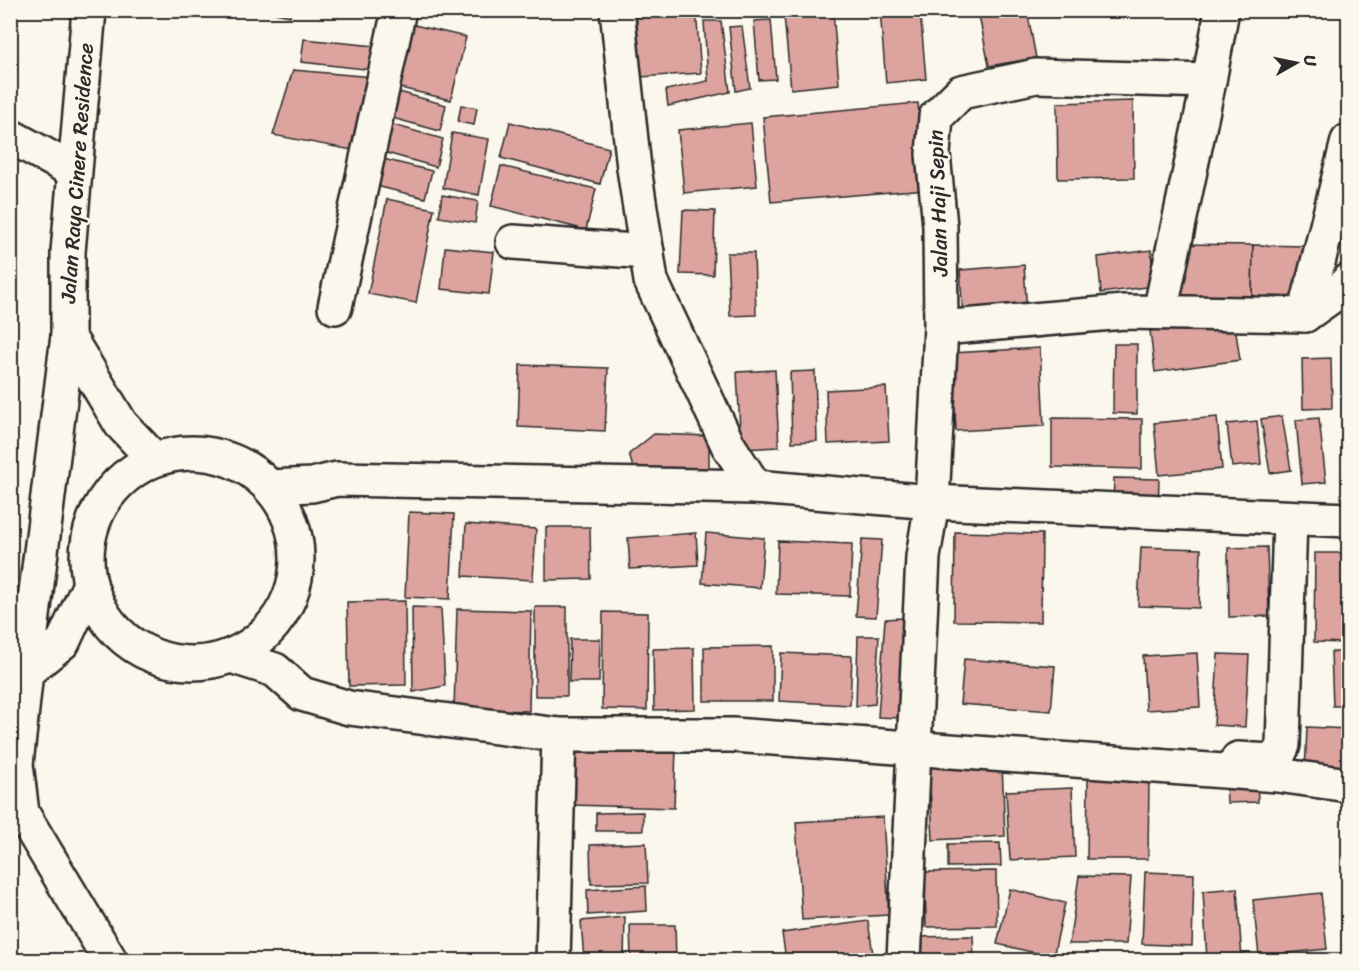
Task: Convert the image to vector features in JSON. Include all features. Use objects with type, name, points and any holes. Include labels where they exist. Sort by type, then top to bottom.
[{"type":"street","name":"Jalan Raya Cinere Residence","points":[[89,10],[68,252],[68,336],[16,764],[22,813],[110,960]]},
{"type":"street","points":[[335,307],[399,10]]},
{"type":"street","points":[[617,10],[634,168],[651,281],[728,445],[755,488]]},
{"type":"street","points":[[1160,312],[1222,10]]},
{"type":"street","name":"Jalan Haji Sepin","points":[[904,960],[923,557],[932,502],[941,328],[940,226],[933,154],[936,117],[961,92],[1036,76],[1209,81]]},
{"type":"street","points":[[10,136],[74,171]]},
{"type":"street","points":[[1305,315],[1348,141]]},
{"type":"street","points":[[513,242],[647,252]]},
{"type":"street","points":[[941,328],[1124,312],[1305,315],[1343,288],[1348,281]]},
{"type":"street","points":[[68,336],[143,465]]},
{"type":"street","points":[[178,453],[204,453],[251,470],[277,497],[294,531],[298,556],[289,598],[272,627],[253,644],[231,656],[206,663],[181,663],[156,657],[134,646],[114,629],[100,608],[90,584],[87,559],[90,534],[95,518],[112,489],[143,465],[178,453]]},
{"type":"street","points":[[277,497],[337,479],[755,488],[932,502],[1348,520]]},
{"type":"street","points":[[231,656],[275,670],[302,694],[349,708],[559,735],[733,735],[1270,760],[1277,758],[1283,745],[1290,519]]},
{"type":"street","points":[[26,672],[63,642],[90,584]]},
{"type":"street","points":[[272,627],[275,670]]},
{"type":"street","points":[[63,642],[123,636]]},
{"type":"street","points":[[553,960],[559,735]]},
{"type":"street","points":[[914,742],[1278,776],[1348,785]]},
{"type":"building","points":[[260,10],[291,10],[290,16]]},
{"type":"building","points":[[636,10],[696,10],[701,73],[640,77]]},
{"type":"building","points":[[880,10],[920,10],[926,79],[886,83]]},
{"type":"building","points":[[978,10],[1027,10],[1036,58],[989,66]]},
{"type":"building","points":[[833,11],[839,84],[791,89],[784,16]]},
{"type":"building","points":[[771,20],[776,79],[759,80],[754,21]]},
{"type":"building","points":[[704,21],[721,21],[730,92],[668,106],[666,90],[708,81]]},
{"type":"building","points":[[410,24],[466,37],[451,100],[396,87]]},
{"type":"building","points":[[742,26],[750,88],[736,91],[729,27]]},
{"type":"building","points":[[304,39],[385,47],[383,71],[301,62]]},
{"type":"building","points":[[293,70],[384,78],[362,152],[273,135]]},
{"type":"building","points":[[392,90],[446,105],[440,131],[385,116]]},
{"type":"building","points":[[1133,101],[1134,178],[1058,179],[1057,103]]},
{"type":"building","points":[[918,103],[926,189],[771,202],[763,117]]},
{"type":"building","points":[[461,105],[477,108],[474,125],[458,122]]},
{"type":"building","points":[[383,122],[443,139],[436,167],[376,150]]},
{"type":"building","points":[[510,122],[609,148],[600,184],[501,158]]},
{"type":"building","points":[[751,123],[757,186],[684,193],[678,130]]},
{"type":"building","points":[[452,133],[489,139],[479,195],[443,188]]},
{"type":"building","points":[[371,156],[432,171],[425,198],[364,183]]},
{"type":"building","points":[[501,166],[596,189],[586,230],[491,206]]},
{"type":"building","points":[[442,195],[478,201],[475,223],[439,217]]},
{"type":"building","points":[[387,199],[434,209],[416,303],[368,294]]},
{"type":"building","points":[[683,210],[715,211],[713,275],[680,274]]},
{"type":"building","points":[[1180,244],[1253,245],[1252,303],[1179,302]]},
{"type":"building","points":[[1253,245],[1308,246],[1307,304],[1252,303]]},
{"type":"building","points":[[445,247],[494,252],[489,294],[441,289]]},
{"type":"building","points":[[1151,250],[1154,286],[1101,293],[1098,257]]},
{"type":"building","points":[[727,253],[754,253],[756,315],[730,316]]},
{"type":"building","points":[[1024,265],[1027,313],[963,317],[960,270]]},
{"type":"building","points":[[1234,318],[1240,360],[1155,372],[1150,331]]},
{"type":"building","points":[[1114,344],[1137,344],[1137,414],[1113,413]]},
{"type":"building","points":[[1040,348],[1044,426],[956,431],[952,353]]},
{"type":"building","points":[[1331,358],[1332,408],[1303,409],[1302,359]]},
{"type":"building","points":[[520,365],[608,368],[605,431],[518,427]]},
{"type":"building","points":[[775,370],[779,447],[741,449],[737,372]]},
{"type":"building","points":[[815,371],[817,441],[792,442],[790,372]]},
{"type":"building","points":[[886,387],[889,441],[828,444],[826,390]]},
{"type":"building","points":[[1282,416],[1291,470],[1270,473],[1261,419]]},
{"type":"building","points":[[1217,417],[1222,469],[1159,475],[1154,423]]},
{"type":"building","points":[[1052,418],[1142,419],[1142,469],[1052,467]]},
{"type":"building","points":[[1319,418],[1326,482],[1302,484],[1296,420]]},
{"type":"building","points":[[1257,421],[1261,464],[1232,467],[1227,424]]},
{"type":"building","points":[[654,434],[709,436],[709,471],[634,471],[629,454]]},
{"type":"building","points":[[1345,450],[1348,450],[1348,498]]},
{"type":"building","points":[[1114,478],[1159,479],[1158,508],[1113,507]]},
{"type":"building","points":[[409,512],[454,514],[450,599],[405,597]]},
{"type":"building","points":[[466,524],[536,529],[533,580],[463,576]]},
{"type":"building","points":[[546,527],[590,527],[591,579],[546,580]]},
{"type":"building","points":[[955,532],[1042,534],[1041,622],[954,621]]},
{"type":"building","points":[[696,533],[698,565],[630,569],[628,538]]},
{"type":"building","points":[[706,533],[764,538],[760,588],[702,583]]},
{"type":"building","points":[[862,539],[882,540],[876,617],[856,616]]},
{"type":"building","points":[[778,541],[852,544],[850,596],[776,594]]},
{"type":"building","points":[[1141,547],[1201,549],[1199,608],[1138,606]]},
{"type":"building","points":[[1267,547],[1269,616],[1229,617],[1228,548]]},
{"type":"building","points":[[1315,553],[1348,553],[1348,643],[1314,642]]},
{"type":"building","points":[[405,601],[406,685],[349,686],[347,602]]},
{"type":"building","points":[[412,607],[441,608],[445,686],[413,692]]},
{"type":"building","points":[[535,607],[567,607],[567,696],[535,696]]},
{"type":"building","points":[[457,609],[531,611],[529,711],[454,709]]},
{"type":"building","points":[[603,612],[648,613],[647,710],[602,709]]},
{"type":"building","points":[[903,618],[899,718],[878,717],[885,619]]},
{"type":"building","points":[[858,636],[879,636],[875,704],[856,706]]},
{"type":"building","points":[[570,639],[600,639],[599,682],[569,682]]},
{"type":"building","points":[[773,646],[773,701],[704,701],[704,647]]},
{"type":"building","points":[[694,648],[695,709],[654,710],[653,649]]},
{"type":"building","points":[[1331,652],[1348,652],[1348,706],[1333,706]]},
{"type":"building","points":[[781,653],[852,656],[850,705],[779,701]]},
{"type":"building","points":[[1197,653],[1200,707],[1146,710],[1143,656]]},
{"type":"building","points":[[1218,654],[1249,655],[1245,727],[1214,725]]},
{"type":"building","points":[[964,659],[1055,666],[1051,711],[960,704]]},
{"type":"building","points":[[1307,727],[1348,729],[1348,777],[1305,775]]},
{"type":"building","points":[[574,743],[676,747],[674,808],[572,805]]},
{"type":"building","points":[[1002,764],[1005,836],[933,840],[929,767]]},
{"type":"building","points":[[1088,778],[1149,779],[1148,859],[1087,859]]},
{"type":"building","points":[[1257,782],[1258,802],[1227,803],[1226,784]]},
{"type":"building","points":[[1072,788],[1075,857],[1010,860],[1006,791]]},
{"type":"building","points":[[643,812],[643,831],[596,831],[596,813]]},
{"type":"building","points":[[883,817],[889,915],[802,920],[796,822]]},
{"type":"building","points":[[646,843],[648,883],[591,884],[590,845]]},
{"type":"building","points":[[1000,843],[1001,866],[948,867],[948,844]]},
{"type":"building","points":[[996,871],[997,926],[926,927],[925,872]]},
{"type":"building","points":[[1145,872],[1194,874],[1192,946],[1142,944]]},
{"type":"building","points":[[1079,876],[1131,877],[1126,944],[1069,944]]},
{"type":"building","points":[[646,886],[647,911],[588,915],[587,890]]},
{"type":"building","points":[[1237,888],[1242,960],[1207,960],[1203,891]]},
{"type":"building","points":[[1010,889],[1065,903],[1053,957],[997,944]]},
{"type":"building","points":[[1321,893],[1327,949],[1259,956],[1253,900]]},
{"type":"building","points":[[625,917],[624,960],[584,960],[581,921]]},
{"type":"building","points":[[868,921],[874,960],[786,960],[782,933]]},
{"type":"building","points":[[630,925],[675,925],[676,960],[631,960]]},
{"type":"building","points":[[973,936],[974,960],[913,960],[912,937]]}]
